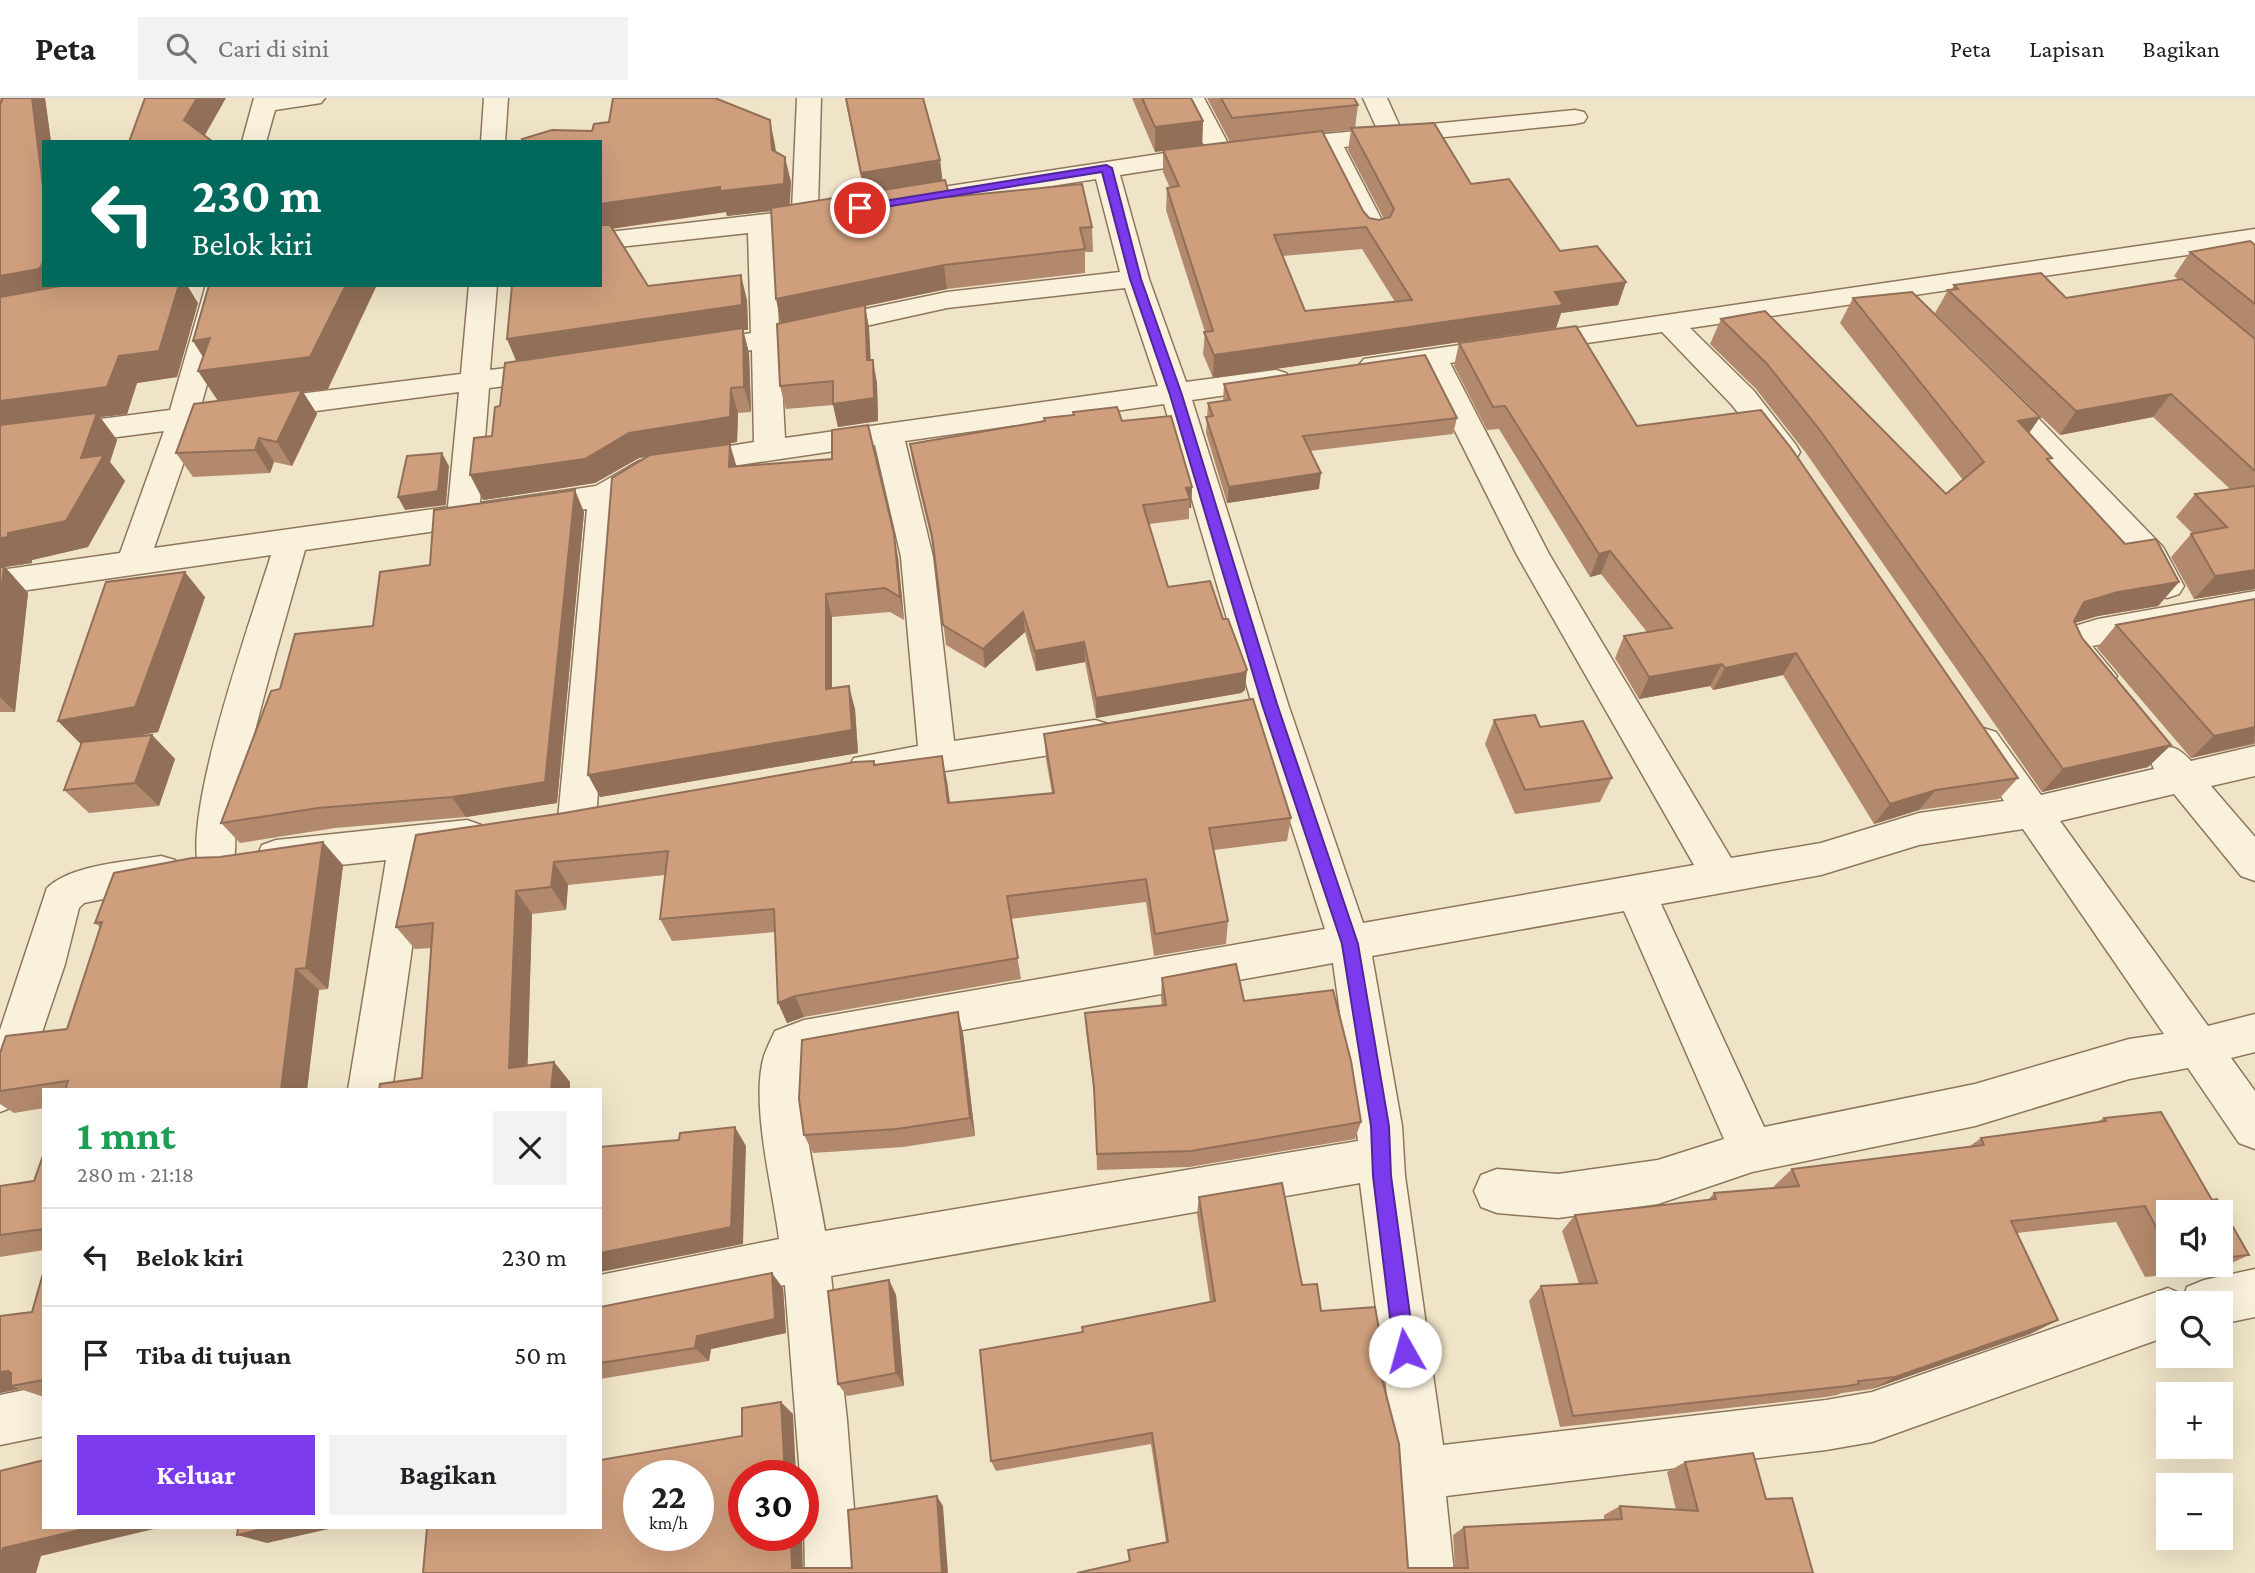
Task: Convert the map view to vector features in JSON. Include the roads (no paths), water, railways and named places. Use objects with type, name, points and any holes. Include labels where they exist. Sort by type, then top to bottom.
[{"type":"street","points":[[255,140],[266,101],[313,98]]},
{"type":"street","points":[[493,140],[496,98]]},
{"type":"street","points":[[805,217],[809,98]]},
{"type":"street","points":[[1192,98],[1239,151]]},
{"type":"street","points":[[1375,98],[1391,134]]},
{"type":"street","points":[[874,206],[1106,168],[1239,151],[1575,117]]},
{"type":"street","points":[[1328,140],[1375,232]]},
{"type":"street","points":[[1106,168],[1135,279],[1176,395],[1270,704],[1350,944],[1380,1126],[1384,1189],[1421,1473],[1420,1503],[1427,1573]]},
{"type":"street","points":[[602,242],[761,224],[846,210]]},
{"type":"street","points":[[761,224],[770,450]]},
{"type":"street","points":[[1349,369],[1893,292],[2255,237]]},
{"type":"street","points":[[2131,257],[2162,283]]},
{"type":"street","points":[[673,353],[766,339],[947,300],[1135,279]]},
{"type":"street","points":[[133,563],[183,419],[219,287]]},
{"type":"street","points":[[463,514],[483,287]]},
{"type":"street","points":[[1893,292],[1921,320]]},
{"type":"street","points":[[1670,324],[1743,398],[1799,473]]},
{"type":"street","points":[[1432,357],[1532,555],[1721,876]]},
{"type":"street","points":[[0,442],[581,367]]},
{"type":"street","points":[[0,582],[604,496],[650,468],[887,432],[1176,395],[1308,375]]},
{"type":"street","points":[[1979,375],[2151,555],[2182,615]]},
{"type":"street","points":[[887,432],[904,495],[916,557],[937,756]]},
{"type":"street","points":[[577,819],[604,496]]},
{"type":"street","points":[[215,863],[217,810],[242,708],[292,540]]},
{"type":"street","points":[[2119,700],[2076,651],[2074,644],[2077,638],[2182,615],[2255,603]]},
{"type":"street","points":[[1230,711],[1270,704]]},
{"type":"street","points":[[1964,715],[2200,1046],[2255,1128]]},
{"type":"street","points":[[831,775],[937,756],[1124,730]]},
{"type":"street","points":[[2150,738],[2255,865]]},
{"type":"street","points":[[832,1573],[807,1257],[784,1124],[784,1059],[790,1045],[804,1039],[1821,859],[1919,829],[2032,812],[2255,761]]},
{"type":"street","points":[[0,1092],[44,964],[61,900],[70,891],[215,863],[242,862],[335,848],[408,843],[617,812]]},
{"type":"street","points":[[370,1088],[408,843]]},
{"type":"street","points":[[1636,892],[1752,1151]]},
{"type":"street","points":[[1497,1191],[1558,1196],[1658,1182],[1752,1151],[1975,1105],[2129,1059],[2255,1033]]},
{"type":"street","points":[[602,1299],[807,1257],[1382,1158]]},
{"type":"street","points":[[2233,1298],[2255,1293]]},
{"type":"street","points":[[1421,1473],[1872,1417],[2156,1316]]},
{"type":"street","points":[[0,1420],[42,1411]]}]
